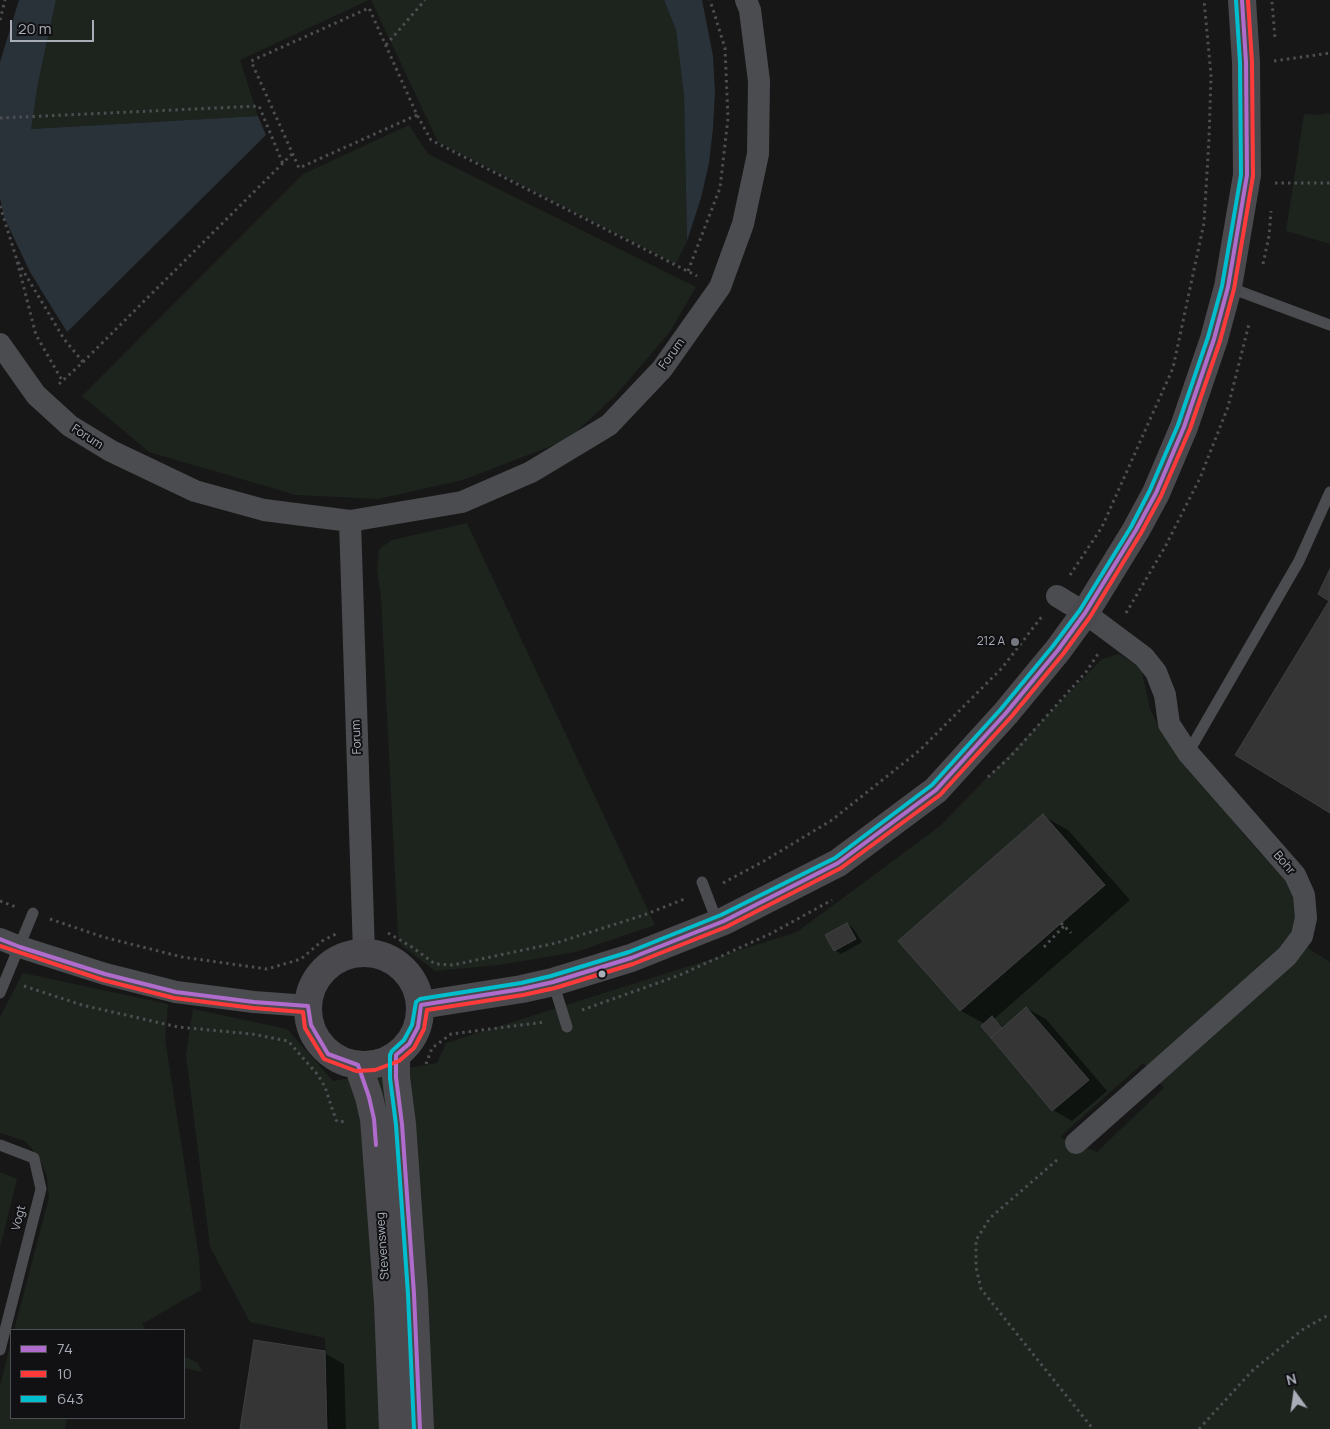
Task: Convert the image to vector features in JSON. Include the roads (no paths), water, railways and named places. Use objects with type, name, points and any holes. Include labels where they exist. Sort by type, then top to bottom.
[{"type":"street","name":"Forum","points":[[0,344],[36,395],[70,426],[110,452],[195,491],[264,510],[350,521],[462,502],[531,472],[609,425],[662,370],[720,287],[743,224],[758,154],[759,81],[750,10],[746,0]]},
{"type":"street","points":[[420,1005],[553,982],[632,958],[718,924],[838,863],[936,790],[1006,713],[1058,650],[1085,613],[1136,530],[1159,485],[1184,427],[1214,339],[1228,287],[1247,175],[1246,62],[1242,0]]},
{"type":"street","name":"Forum","points":[[350,521],[363,940]]},
{"type":"street","name":"Bohr","points":[[1056,596],[1085,613],[1144,657],[1156,672],[1165,695],[1169,724],[1188,753],[1295,876],[1304,895],[1306,918],[1302,936],[1287,956],[1076,1143]]},
{"type":"street","points":[[363,940],[400,965],[408,973],[416,987],[420,1005],[418,1027],[409,1044],[396,1055],[374,1064],[358,1065],[328,1054],[311,1025],[308,1006],[314,984],[328,967],[348,956],[363,940]]},
{"type":"street","points":[[10,943],[105,974],[176,992],[254,1002],[308,1006]]},
{"type":"street","points":[[396,1055],[396,1077],[402,1124],[414,1294],[420,1429]]},
{"type":"street","name":"Stevensweg","points":[[358,1065],[374,1119],[388,1303],[393,1429]]},
{"type":"lane","points":[[1228,287],[1330,325]]},
{"type":"lane","points":[[1188,753],[1299,562],[1330,492]]},
{"type":"lane","points":[[703,887],[718,924]]},
{"type":"lane","points":[[0,993],[6,980],[10,943],[33,913]]},
{"type":"lane","points":[[553,982],[565,1022]]},
{"type":"lane","name":"Vogt","points":[[0,1145],[34,1158],[41,1189],[0,1350]]},
{"type":"place","name":"212 A","points":[[1015,642]]}]
